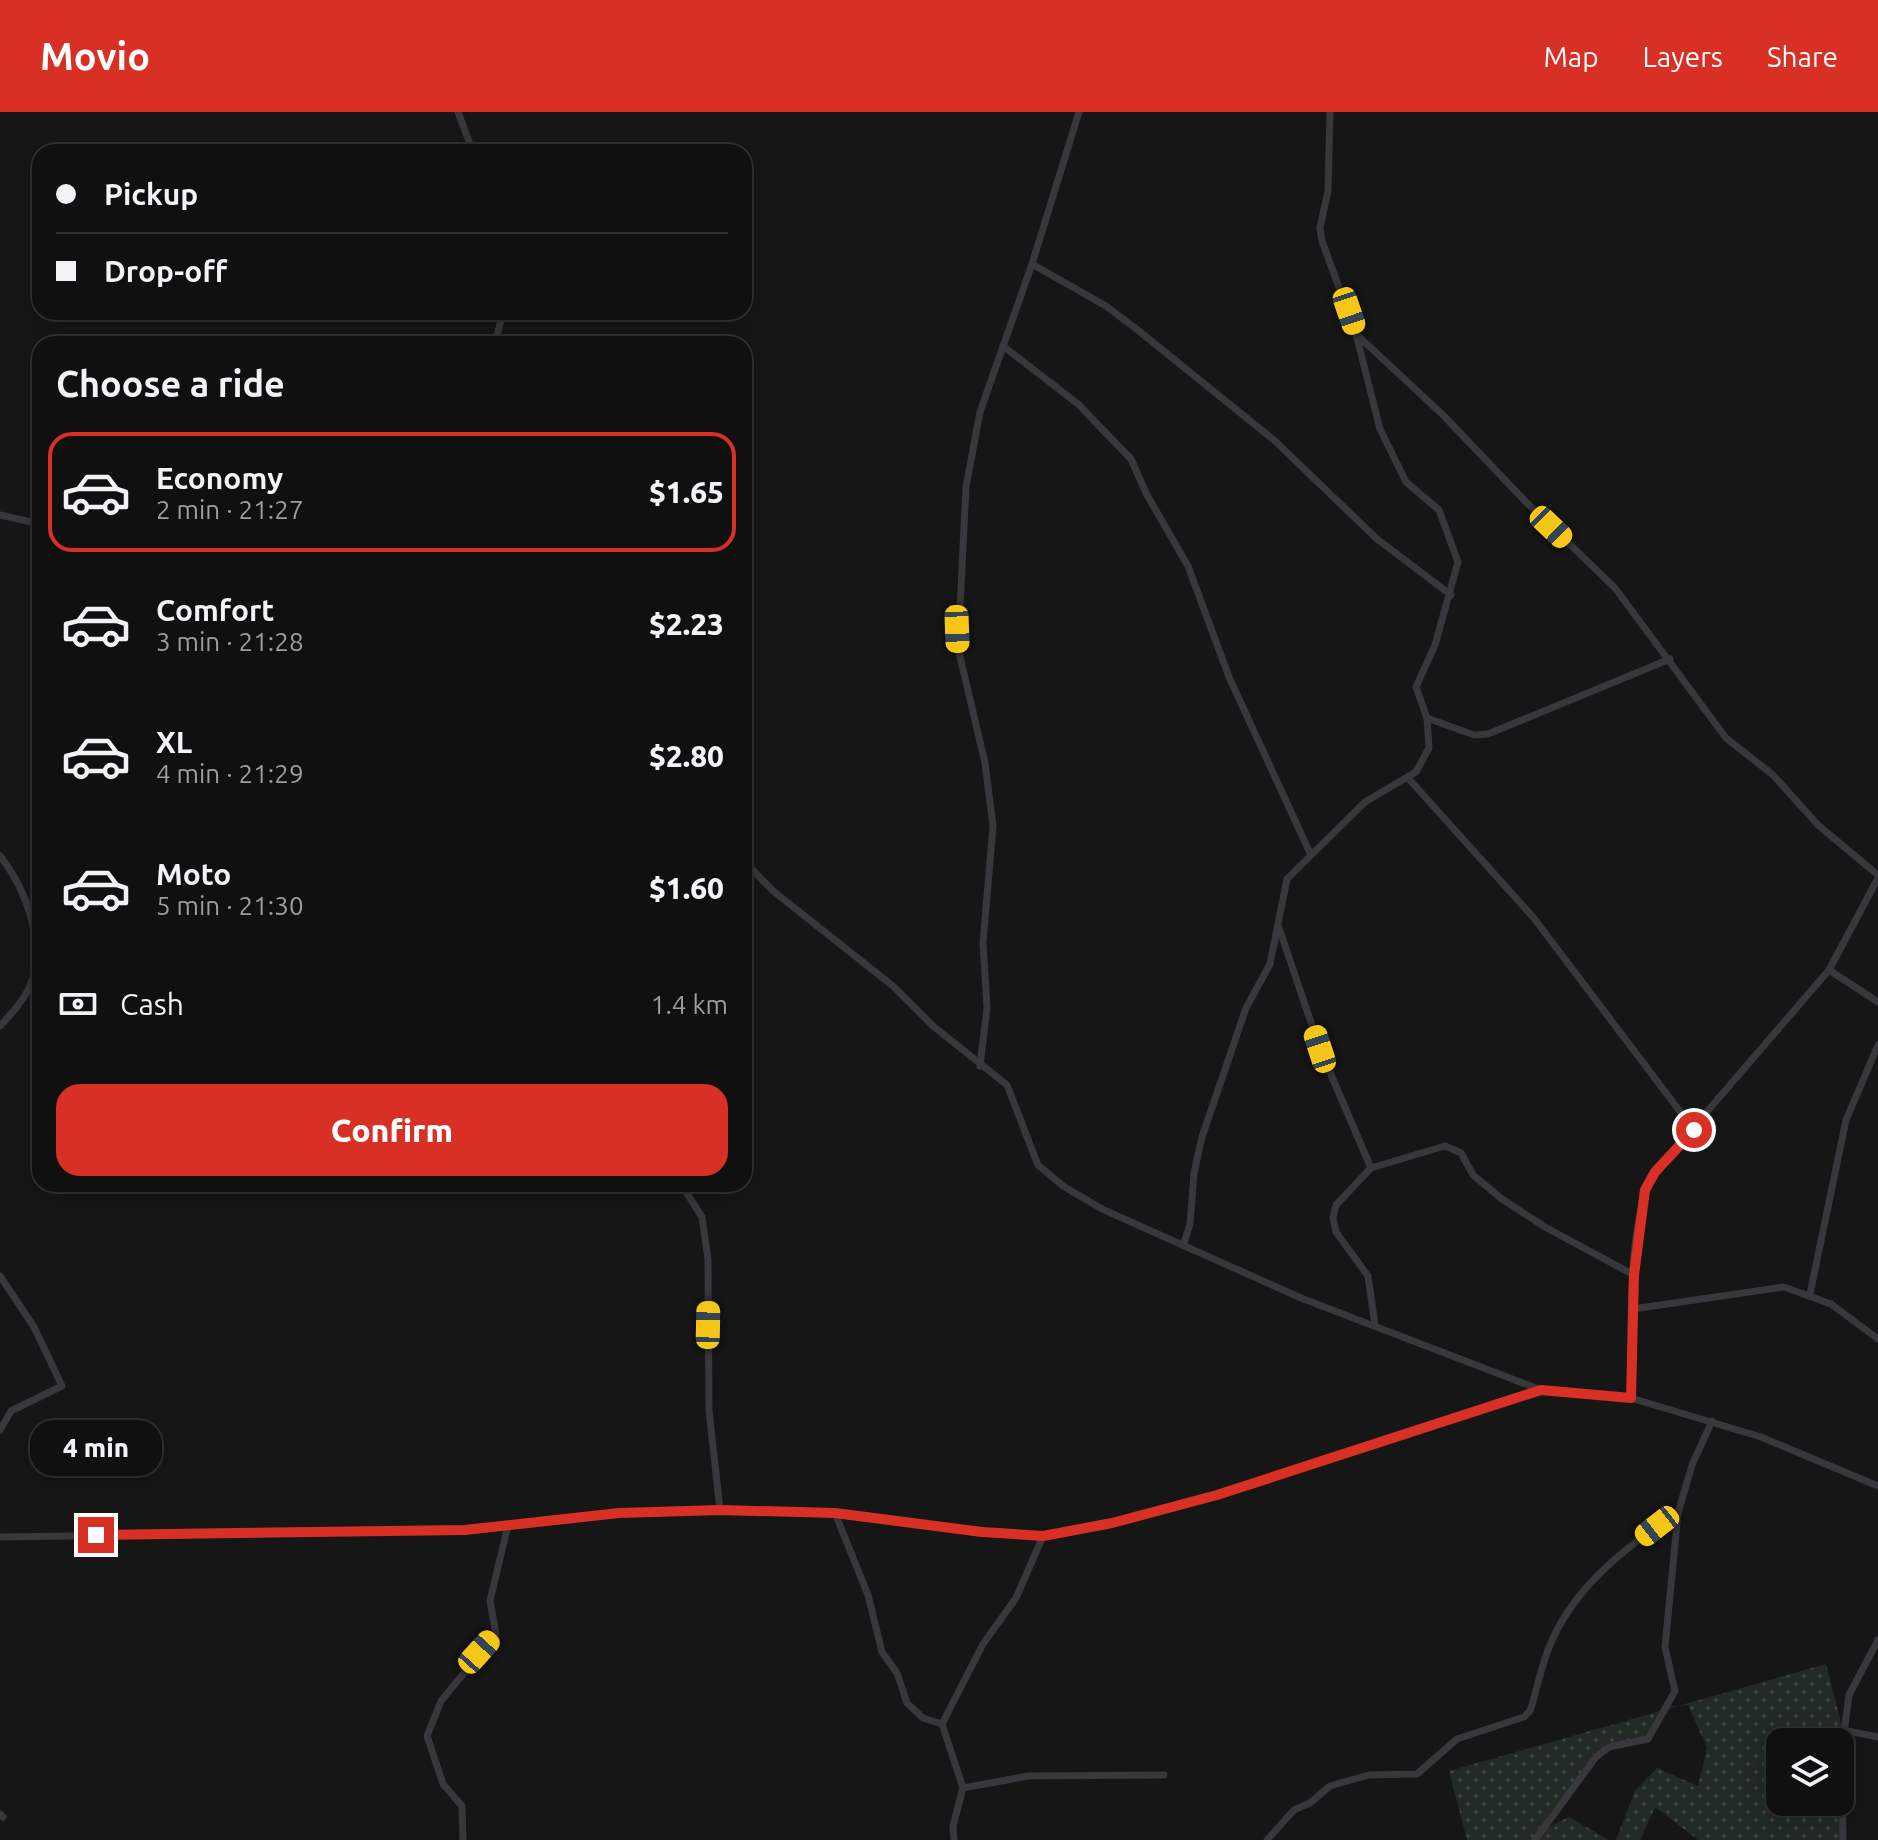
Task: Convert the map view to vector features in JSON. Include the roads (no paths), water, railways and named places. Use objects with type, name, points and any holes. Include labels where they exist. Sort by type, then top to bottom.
[{"type":"street","points":[[458,112],[470,144]]},
{"type":"street","points":[[980,1066],[987,1008],[983,943],[993,826],[985,763],[958,648],[969,454],[1079,112]]},
{"type":"street","points":[[1183,1246],[1191,1216],[1194,1173],[1202,1137],[1246,1008],[1270,964],[1287,879],[1365,802],[1416,772],[1429,748],[1427,718],[1416,687],[1435,645],[1458,562],[1442,515],[1400,472],[1380,429],[1356,334],[1320,228],[1328,191],[1330,112]]},
{"type":"street","points":[[1032,264],[1106,306],[1139,331],[1275,441],[1377,539],[1451,595]]},
{"type":"street","points":[[1356,334],[1443,415],[1615,588],[1670,659],[1691,695],[1726,738],[1773,775],[1818,825],[1878,876],[1829,970],[1655,1172],[1645,1190],[1634,1275],[1631,1398]]},
{"type":"street","points":[[1003,346],[1078,404],[1131,459],[1147,495],[1188,566],[1229,677],[1310,853]]},
{"type":"street","points":[[0,515],[32,522]]},
{"type":"street","points":[[1427,718],[1474,735],[1488,734],[1670,659]]},
{"type":"street","points":[[1408,778],[1533,917],[1694,1130]]},
{"type":"street","points":[[0,856],[20,886],[30,913],[32,931]]},
{"type":"street","points":[[752,873],[893,986],[933,1026],[1007,1085],[1038,1165],[1063,1186],[1102,1209],[1301,1298],[1541,1390],[1631,1398],[1712,1421],[1878,1486]]},
{"type":"street","points":[[1278,925],[1320,1049],[1371,1168]]},
{"type":"street","points":[[1829,970],[1878,1002]]},
{"type":"street","points":[[0,1026],[21,1003],[32,978]]},
{"type":"street","points":[[1810,1294],[1846,1120],[1878,1045]]},
{"type":"street","points":[[1375,1325],[1368,1276],[1336,1232],[1333,1218],[1341,1197],[1371,1168],[1445,1146],[1461,1153],[1473,1175],[1502,1199],[1545,1227],[1634,1275]]},
{"type":"street","points":[[686,1192],[702,1217],[708,1259],[709,1410],[720,1510]]},
{"type":"street","points":[[0,1276],[34,1327],[62,1386],[11,1411],[0,1430]]},
{"type":"street","points":[[1633,1309],[1784,1287],[1810,1294],[1875,1335],[1878,1323]]},
{"type":"street","points":[[0,1537],[465,1530],[619,1513],[720,1510],[835,1513],[982,1532],[1043,1536],[1112,1523],[1217,1495],[1541,1390]]},
{"type":"street","points":[[1535,1840],[1596,1757],[1609,1747],[1648,1739],[1675,1691],[1665,1647],[1678,1513],[1692,1465],[1712,1421]]},
{"type":"street","points":[[835,1513],[868,1595],[882,1652],[897,1673],[907,1703],[923,1718],[942,1724]]},
{"type":"street","points":[[1267,1840],[1294,1810],[1310,1803],[1330,1786],[1360,1776],[1417,1774],[1457,1739],[1524,1717],[1530,1711],[1549,1646],[1573,1601],[1623,1553],[1678,1513]]},
{"type":"street","points":[[463,1840],[462,1806],[439,1775],[427,1736],[441,1701],[496,1634],[490,1601],[508,1525]]},
{"type":"street","points":[[954,1840],[953,1826],[963,1788],[942,1724],[983,1644],[1016,1598],[1043,1536]]},
{"type":"street","points":[[1843,1728],[1849,1695],[1878,1640]]},
{"type":"street","points":[[1854,1732],[1878,1737]]},
{"type":"street","points":[[963,1788],[1028,1776],[1164,1775]]},
{"type":"street","points":[[1843,1816],[1843,1840]]}]
